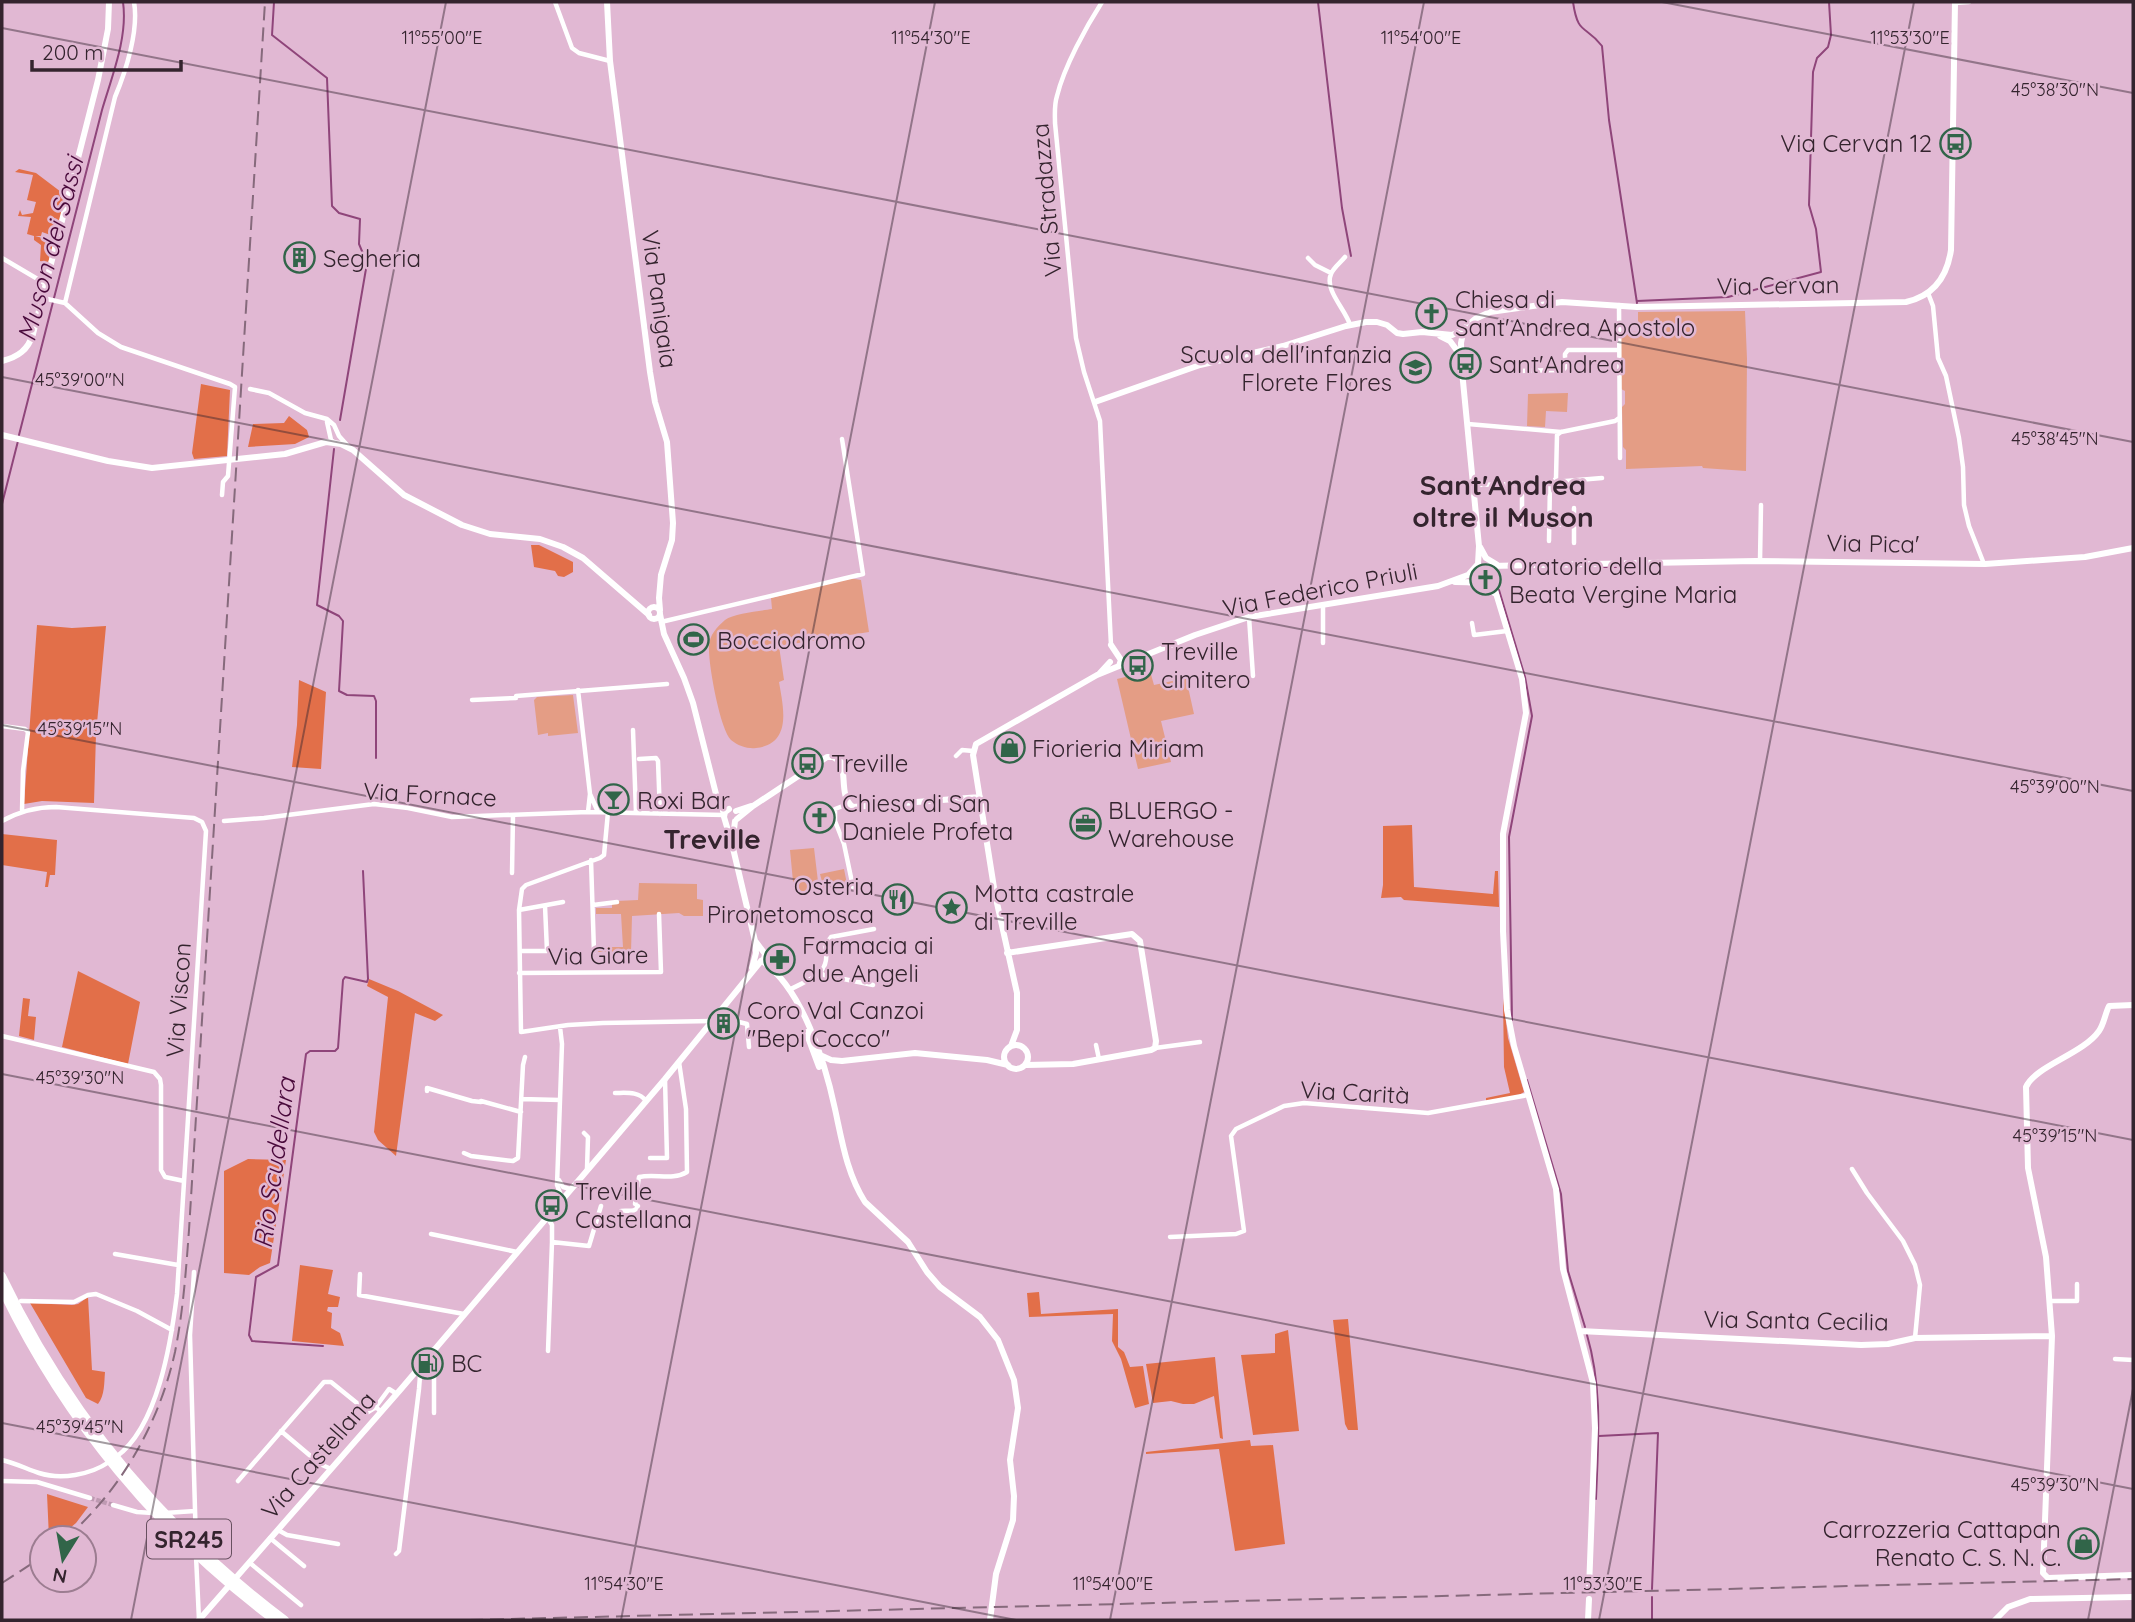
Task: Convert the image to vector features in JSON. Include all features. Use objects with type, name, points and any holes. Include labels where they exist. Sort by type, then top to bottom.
[{"type":"highway","name":"SR245","points":[[2,1276],[49,1365],[102,1447],[198,1549],[285,1620]]},
{"type":"highway","name":"SR245","points":[[2,1290],[43,1368],[143,1502],[208,1568],[274,1620]]},
{"type":"street","points":[[2,361],[17,356],[27,347],[44,298],[98,80],[108,29],[109,2]]},
{"type":"street","points":[[63,302],[115,97],[124,75],[135,18],[134,2]]},
{"type":"street","points":[[555,2],[572,48],[579,53],[610,61]]},
{"type":"street","name":"Via Panigaia","points":[[607,2],[610,61],[650,372],[669,458],[673,534],[661,575],[659,598],[664,634]]},
{"type":"street","name":"Via Stradazza","points":[[1102,2],[1082,36],[1062,82],[1056,98],[1055,123],[1076,338],[1100,421],[1111,645]]},
{"type":"street","points":[[1969,2],[1955,2],[1951,250],[1943,278],[1928,293],[1933,306],[1938,358],[1946,376],[1959,438],[1964,505],[1969,526],[1985,564]]},
{"type":"street","points":[[1345,257],[1331,273],[1330,279],[1333,296],[1347,315],[1350,325]]},
{"type":"street","points":[[2,258],[47,285]]},
{"type":"street","points":[[1308,258],[1331,273]]},
{"type":"street","name":"Via Cervan","points":[[1455,339],[1475,319],[1490,312],[1562,302],[1637,307],[1906,302],[1919,299],[1928,293]]},
{"type":"street","points":[[44,298],[63,302],[98,333],[121,347],[235,387],[228,476],[223,482],[222,495]]},
{"type":"street","points":[[1619,306],[1620,458]]},
{"type":"street","points":[[1096,402],[1200,365],[1283,346],[1350,325],[1377,322],[1387,325],[1397,333],[1422,332],[1455,339],[1461,356],[1479,546],[1492,579],[1522,679],[1526,713],[1503,834],[1505,967],[1509,1021],[1556,1189],[1563,1269],[1591,1370],[1594,1404],[1589,1589]]},
{"type":"street","points":[[1517,371],[1563,370],[1568,350],[1618,350]]},
{"type":"street","points":[[250,389],[269,393],[334,425],[348,447],[404,495],[416,502],[473,529],[490,534],[556,543],[583,558],[637,605],[664,634],[684,678],[715,788],[728,813],[730,823],[827,757],[841,762],[848,804]]},
{"type":"street","points":[[321,417],[328,424],[335,443]]},
{"type":"street","points":[[1468,424],[1561,432],[1619,418]]},
{"type":"street","points":[[1549,541],[1557,435],[1561,432]]},
{"type":"street","points":[[335,443],[338,433]]},
{"type":"street","points":[[2,435],[152,468],[285,454],[322,443],[330,435]]},
{"type":"street","points":[[650,617],[657,618],[660,615],[863,574],[842,439]]},
{"type":"street","points":[[322,443],[348,447]]},
{"type":"street","points":[[1472,485],[1602,478]]},
{"type":"street","points":[[1522,484],[1522,523],[1574,526]]},
{"type":"street","points":[[1760,561],[1761,505]]},
{"type":"street","points":[[1574,508],[1574,543]]},
{"type":"street","name":"Via Pica'","points":[[1484,564],[1760,561],[1985,564],[2085,556],[2133,548]]},
{"type":"street","name":"Via Federico Priuli","points":[[1141,656],[1249,617],[1432,587],[1468,575],[1484,564]]},
{"type":"street","points":[[1447,582],[1478,583],[1497,597]]},
{"type":"street","points":[[650,617],[648,612],[659,598]]},
{"type":"street","points":[[1323,604],[1323,643]]},
{"type":"street","points":[[637,605],[657,607],[660,615]]},
{"type":"street","points":[[1249,617],[1253,676]]},
{"type":"street","points":[[1472,623],[1474,635],[1507,631]]},
{"type":"street","points":[[1111,645],[1122,662],[1117,667]]},
{"type":"street","points":[[1111,645],[1111,665],[1117,667]]},
{"type":"street","points":[[1097,676],[1114,656],[1141,656]]},
{"type":"street","points":[[956,756],[962,750],[974,749],[996,732],[1097,676],[1141,656]]},
{"type":"street","points":[[472,700],[667,684]]},
{"type":"street","points":[[578,690],[590,794],[587,812]]},
{"type":"street","points":[[2,726],[25,729],[28,732],[22,811],[2,821]]},
{"type":"street","points":[[633,730],[636,813]]},
{"type":"street","points":[[974,749],[995,894],[1017,993],[1017,1030],[1011,1046],[1005,1054],[987,1060]]},
{"type":"street","points":[[639,759],[656,758],[658,761],[660,814]]},
{"type":"street","points":[[590,794],[598,812]]},
{"type":"street","points":[[853,887],[844,844],[835,821],[835,809],[848,804],[857,807],[980,797]]},
{"type":"street","name":"Via Fornace","points":[[223,821],[374,804],[452,817],[587,812],[728,813]]},
{"type":"street","points":[[728,813],[753,806]]},
{"type":"street","name":"Via Viscon","points":[[2,1460],[53,1476],[82,1474],[104,1465],[133,1442],[145,1422],[167,1358],[178,1265],[206,831],[202,822],[183,816],[39,807],[22,811]]},
{"type":"street","points":[[608,813],[604,855],[523,887],[519,909],[522,1032],[603,1023],[713,1019],[747,1024],[748,1047]]},
{"type":"street","points":[[728,813],[736,820]]},
{"type":"street","points":[[728,813],[732,844],[760,956],[800,1003],[819,1053],[826,1064],[825,1078]]},
{"type":"street","points":[[512,873],[513,815]]},
{"type":"street","points":[[732,844],[736,820]]},
{"type":"street","points":[[591,860],[594,952]]},
{"type":"street","points":[[519,909],[563,902]]},
{"type":"street","points":[[593,905],[617,902]]},
{"type":"street","points":[[519,951],[547,951],[545,906]]},
{"type":"street","name":"Via Giare","points":[[519,974],[661,972],[659,914]]},
{"type":"street","points":[[790,992],[821,973],[828,959],[825,945],[831,937],[874,929]]},
{"type":"street","points":[[1007,953],[1127,933],[1136,936],[1140,941],[1155,1048]]},
{"type":"street","name":"Via Castellana","points":[[199,1620],[332,1470],[378,1410],[397,1394],[665,1079],[752,970],[760,956]]},
{"type":"street","points":[[821,973],[873,985]]},
{"type":"street","points":[[790,992],[825,1078],[853,1181],[865,1202],[908,1242],[940,1287],[980,1317],[998,1340],[1014,1380],[1018,1408],[1010,1460],[1014,1496],[1013,1520],[996,1574],[990,1620]]},
{"type":"street","points":[[2133,1005],[2109,1006],[2099,1032],[2084,1046],[2038,1074],[2026,1087],[2028,1168],[2046,1257],[2052,1336],[2043,1573],[2048,1578],[2133,1575]]},
{"type":"street","points":[[560,1027],[562,1044],[557,1188],[562,1198]]},
{"type":"street","points":[[1017,1030],[1028,1055],[1044,1063]]},
{"type":"street","name":"Via Viscon","points":[[2,1036],[154,1072],[161,1085],[162,1174],[184,1181]]},
{"type":"street","points":[[826,1064],[915,1053],[987,1060],[1016,1069],[1044,1063],[1073,1065],[1199,1042]]},
{"type":"street","points":[[1011,1046],[1019,1045],[1024,1048]]},
{"type":"street","points":[[1096,1045],[1099,1060]]},
{"type":"street","points":[[812,1048],[815,1048],[826,1064]]},
{"type":"street","points":[[1005,1054],[1008,1065]]},
{"type":"street","points":[[1026,1065],[1028,1055]]},
{"type":"street","points":[[464,1153],[471,1156],[518,1158],[525,1058]]},
{"type":"street","points":[[620,1222],[621,1211],[638,1209],[635,1204],[639,1177],[675,1177],[687,1172],[686,1109],[679,1062]]},
{"type":"street","points":[[650,1158],[667,1158],[665,1079]]},
{"type":"street","points":[[427,1091],[427,1088],[521,1112]]},
{"type":"street","points":[[615,1093],[642,1095],[646,1101]]},
{"type":"street","name":"Via Carità","points":[[1170,1237],[1236,1234],[1244,1231],[1231,1136],[1236,1129],[1284,1106],[1304,1103],[1428,1113],[1528,1095]]},
{"type":"street","points":[[522,1099],[560,1100]]},
{"type":"street","points":[[584,1133],[588,1137],[587,1169]]},
{"type":"street","points":[[1852,1169],[1867,1194],[1903,1241],[1915,1265],[1920,1285],[1916,1338]]},
{"type":"street","points":[[558,1179],[563,1188],[570,1189]]},
{"type":"street","points":[[552,1242],[589,1246],[601,1206]]},
{"type":"street","points":[[547,1217],[552,1224],[548,1351]]},
{"type":"street","points":[[431,1234],[517,1252]]},
{"type":"street","points":[[114,1254],[178,1265]]},
{"type":"street","points":[[194,1272],[190,1316],[199,1620]]},
{"type":"street","points":[[360,1274],[359,1295],[464,1314]]},
{"type":"street","points":[[2049,1301],[2077,1301],[2077,1284]]},
{"type":"street","points":[[21,1301],[74,1303],[89,1294],[96,1294],[137,1311],[172,1330]]},
{"type":"street","name":"Via Santa Cecilia","points":[[1580,1331],[1861,1345],[1888,1344],[1916,1338],[2052,1336]]},
{"type":"street","points":[[429,1354],[434,1360],[434,1413]]},
{"type":"street","points":[[2115,1359],[2133,1360]]},
{"type":"street","points":[[396,1554],[399,1551],[419,1389],[420,1374],[416,1371]]},
{"type":"street","points":[[238,1481],[322,1382],[331,1382],[368,1412],[378,1410]]},
{"type":"street","points":[[281,1431],[320,1464],[332,1470]]},
{"type":"street","points":[[2,1481],[37,1482],[90,1498]]},
{"type":"street","points":[[113,1505],[149,1514],[195,1511]]},
{"type":"street","points":[[278,1530],[287,1535],[338,1544]]},
{"type":"street","points":[[270,1538],[304,1566]]},
{"type":"street","points":[[250,1563],[301,1605]]},
{"type":"street","points":[[1995,1620],[2008,1607],[2041,1597],[2133,1597]]},
{"type":"street","points":[[1588,1620],[1589,1599]]},
{"type":"shaded area","points":[[19,169],[36,173],[65,195],[56,237],[42,232],[41,236],[35,236],[54,241],[48,263],[40,261],[41,245],[34,240],[34,236],[27,234],[31,217],[18,216],[20,210],[22,215],[33,213],[36,202],[27,200],[33,175],[15,172]]},
{"type":"shaded area","points":[[1745,311],[1746,471],[1702,466],[1626,469],[1626,450],[1623,447],[1622,407],[1625,404],[1625,391],[1621,389],[1621,331],[1638,332],[1638,312]]},
{"type":"shaded area","points":[[201,384],[230,390],[227,456],[194,459],[192,453]]},
{"type":"shaded area","points":[[1568,393],[1567,412],[1546,411],[1545,427],[1527,426],[1528,394]]},
{"type":"shaded area","points":[[289,416],[307,430],[309,437],[295,444],[248,447],[253,424],[284,423]]},
{"type":"shaded area","points":[[531,545],[539,545],[573,562],[573,572],[564,577],[558,576],[555,571],[534,567]]},
{"type":"shaded area","points":[[849,578],[861,580],[869,632],[779,646],[784,680],[779,682],[783,712],[781,732],[768,745],[756,748],[743,747],[731,740],[723,724],[713,681],[709,647],[714,632],[729,618],[772,609],[771,598]]},
{"type":"shaded area","points":[[37,625],[72,628],[106,626],[96,734],[94,803],[42,801],[24,804]]},
{"type":"shaded area","name":"Bocciodromo","points":[[700,626],[704,652],[688,654],[684,629]]},
{"type":"shaded area","points":[[1150,671],[1154,685],[1186,678],[1194,714],[1161,721],[1171,762],[1138,769],[1117,679]]},
{"type":"shaded area","points":[[299,680],[326,692],[321,769],[292,767]]},
{"type":"shaded area","points":[[573,695],[578,733],[538,735],[534,700],[537,697]]},
{"type":"shaded area","points":[[1412,825],[1414,887],[1493,894],[1495,871],[1498,871],[1499,907],[1404,900],[1401,897],[1381,898],[1383,826]]},
{"type":"shaded area","points":[[2,834],[57,840],[55,875],[50,875],[48,887],[45,887],[47,872],[2,865]]},
{"type":"shaded area","points":[[814,848],[819,890],[794,892],[790,850]]},
{"type":"shaded area","points":[[844,869],[847,884],[824,889],[820,874]]},
{"type":"shaded area","points":[[639,883],[697,884],[697,899],[703,900],[703,916],[684,916],[679,913],[632,916],[631,952],[598,952],[598,947],[623,947],[621,914],[596,914],[596,908],[612,908],[612,904],[617,901],[638,900]]},
{"type":"shaded area","points":[[78,971],[140,1002],[128,1064],[62,1047]]},
{"type":"shaded area","points":[[369,979],[443,1015],[435,1021],[415,1013],[396,1156],[378,1140],[374,1132],[388,997],[367,986]]},
{"type":"shaded area","points":[[23,998],[30,999],[28,1016],[36,1017],[34,1040],[19,1036]]},
{"type":"shaded area","points":[[1503,998],[1508,1038],[1524,1092],[1486,1101],[1486,1098],[1510,1093],[1504,1067]]},
{"type":"shaded area","points":[[248,1159],[286,1160],[270,1263],[249,1275],[224,1273],[224,1171]]},
{"type":"shaded area","points":[[300,1265],[333,1270],[328,1294],[340,1297],[338,1307],[328,1307],[327,1311],[332,1313],[331,1328],[340,1333],[344,1346],[292,1341]]},
{"type":"shaded area","points":[[1039,1292],[1041,1314],[1118,1309],[1118,1347],[1124,1352],[1130,1367],[1143,1366],[1149,1404],[1135,1408],[1121,1359],[1112,1341],[1113,1314],[1029,1317],[1027,1293]]},
{"type":"shaded area","points":[[88,1297],[92,1370],[105,1372],[103,1393],[98,1404],[86,1398],[30,1303],[72,1305]]},
{"type":"shaded area","points":[[1348,1319],[1358,1430],[1348,1430],[1345,1424],[1333,1320]]},
{"type":"shaded area","points":[[1288,1330],[1299,1431],[1253,1435],[1241,1355],[1275,1353],[1275,1334]]},
{"type":"shaded area","points":[[1215,1357],[1223,1439],[1220,1438],[1214,1396],[1194,1404],[1171,1401],[1153,1403],[1146,1364]]},
{"type":"shaded area","points":[[1250,1440],[1251,1446],[1273,1445],[1285,1544],[1235,1551],[1219,1449],[1146,1452]]},
{"type":"shaded area","points":[[47,1494],[88,1507],[75,1524],[48,1524]]},
{"type":"waterway","name":"Muson dei Sassi","points":[[19,435],[118,56],[123,29],[123,2]]},
{"type":"waterway","name":"Rio Scudellara","points":[[274,2],[272,35],[327,78],[332,206],[339,213],[360,219],[359,244],[367,263],[340,420]]},
{"type":"waterway","points":[[1318,2],[1342,208],[1351,256]]},
{"type":"waterway","points":[[1573,2],[1580,25],[1602,46],[1609,120],[1637,303]]},
{"type":"waterway","points":[[1637,301],[1728,297],[1821,272],[1816,229],[1809,205],[1813,72],[1817,58],[1828,47],[1831,35],[1829,2]]},
{"type":"waterway","name":"Muson dei Sassi","points":[[2,504],[18,441]]},
{"type":"waterway","name":"Rio Scudellara","points":[[334,449],[317,605],[339,616],[343,621],[339,691],[347,695],[374,696],[376,701],[376,758]]},
{"type":"waterway","points":[[1601,567],[1616,567]]},
{"type":"waterway","points":[[1499,590],[1525,677],[1532,716],[1509,837],[1512,1020]]},
{"type":"waterway","name":"Rio Scudellara","points":[[323,1346],[252,1341],[249,1335],[256,1277],[278,1265],[306,1054],[310,1051],[335,1051],[338,1048],[343,980],[345,977],[367,982],[368,979],[363,871]]},
{"type":"waterway","points":[[1527,1080],[1561,1194],[1568,1271],[1585,1327]]},
{"type":"waterway","points":[[1587,1335],[1597,1396],[1596,1499]]},
{"type":"waterway","points":[[1599,1436],[1658,1433],[1652,1589]]},
{"type":"waterway","points":[[1652,1597],[1652,1620]]},
{"type":"tunnel","points":[[90,1498],[113,1505]]},
{"type":"railway","points":[[81,1524],[120,1477],[148,1430],[168,1379],[182,1307],[265,2]]},
{"type":"railway","points":[[2,1583],[28,1566]]},
{"type":"railway","points":[[469,1620],[2133,1579]]},
{"type":"place","name":"Via Cervan 12","points":[[1955,143]]},
{"type":"place","name":"Segheria","points":[[300,258]]},
{"type":"place","name":"Chiesa di Sant'Andrea Apostolo","points":[[1432,313]]},
{"type":"place","name":"Sant'Andrea","points":[[1466,364]]},
{"type":"place","name":"Scuola dell'infanzia Florete Flores","points":[[1415,368]]},
{"type":"place","name":"Oratorio della Beata Vergine Maria","points":[[1486,580]]},
{"type":"place","name":"Bocciodromo","points":[[694,640]]},
{"type":"place","name":"Treville cimitero","points":[[1138,665]]},
{"type":"place","name":"Fiorieria Miriam","points":[[1009,748]]},
{"type":"place","name":"Treville","points":[[808,763]]},
{"type":"place","name":"Roxi Bar","points":[[614,800]]},
{"type":"place","name":"Chiesa di San Daniele Profeta","points":[[819,817]]},
{"type":"place","name":"BLUERGO - Warehouse","points":[[1085,824]]},
{"type":"place","name":"Osteria Pironetomosca","points":[[897,900]]},
{"type":"place","name":"Motta castrale di Treville","points":[[951,907]]},
{"type":"place","name":"Farmacia ai due Angeli","points":[[779,959]]},
{"type":"place","name":"Coro Val Canzoi \"Bepi Cocco\"","points":[[724,1024]]},
{"type":"place","name":"Treville Castellana","points":[[552,1205]]},
{"type":"place","name":"BC","points":[[428,1363]]},
{"type":"place","name":"Carrozzeria Cattapan Renato C. S. N. C.","points":[[2084,1543]]},
{"type":"district","name":"Sant'Andrea oltre il Muson","points":[[1503,500]]},
{"type":"district","name":"Treville","points":[[712,838]]}]
